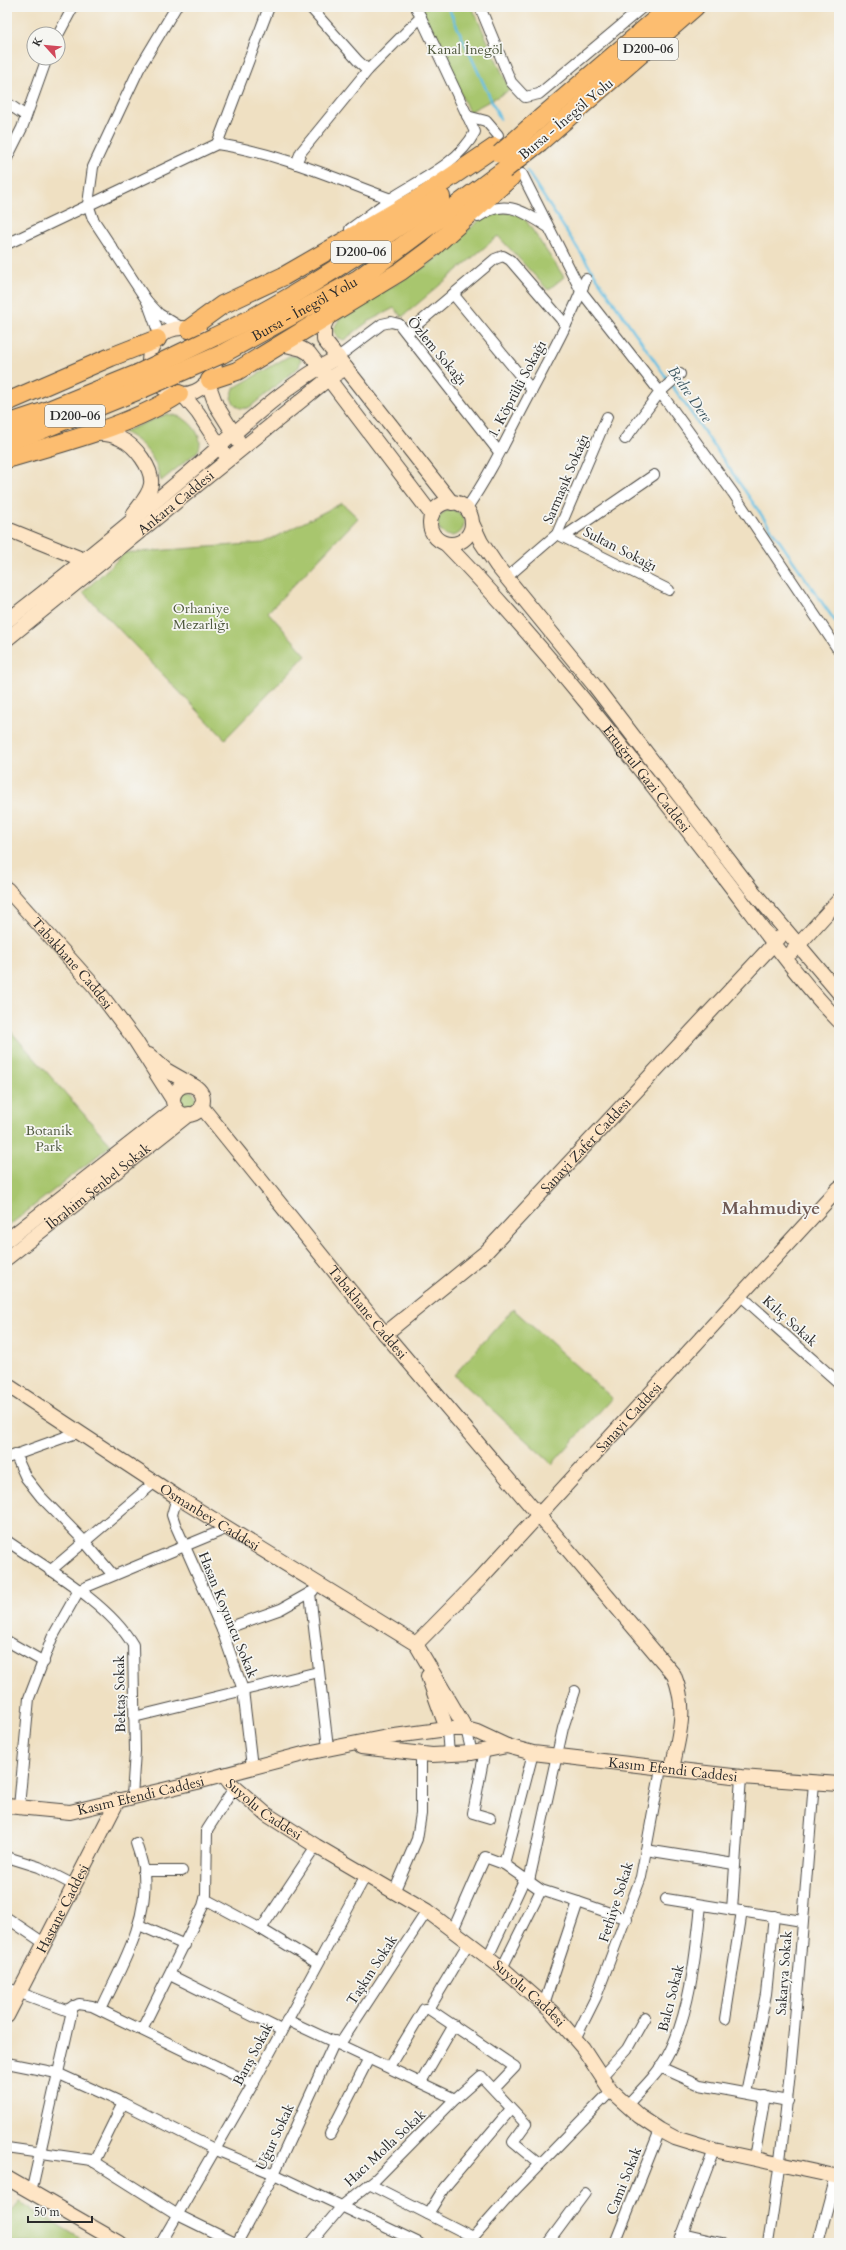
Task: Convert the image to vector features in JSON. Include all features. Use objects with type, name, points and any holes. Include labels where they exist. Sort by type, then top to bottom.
[{"type":"highway","name":"Bursa - İnegöl Yolu","points":[[7,441],[34,434],[140,381],[214,337],[289,297],[346,263],[446,194],[505,159],[542,146],[695,7]]},
{"type":"highway","name":"Bursa - İnegöl Yolu","points":[[7,424],[222,354],[358,279],[505,159],[526,125],[624,47],[664,12]]},
{"type":"highway","points":[[209,381],[237,371],[401,271],[438,243],[505,159]]},
{"type":"highway","points":[[186,329],[222,305],[297,268],[426,194],[505,159]]},
{"type":"highway","points":[[11,400],[159,338]]},
{"type":"highway","points":[[7,459],[117,424],[181,395]]},
{"type":"street","points":[[63,26],[73,7]]},
{"type":"street","points":[[176,7],[139,69],[93,167],[88,204],[93,219],[147,301],[158,314],[186,329],[202,335],[213,348],[216,358],[215,369],[209,381],[193,393],[181,395]]},
{"type":"street","points":[[217,144],[268,7]]},
{"type":"street","points":[[310,7],[358,62],[368,70]]},
{"type":"street","points":[[297,268],[391,199],[454,158],[467,146],[474,132],[416,7]]},
{"type":"street","points":[[480,7],[511,82],[525,97],[539,94],[643,7]]},
{"type":"street","points":[[634,15],[664,12]]},
{"type":"street","points":[[296,164],[301,152],[368,70],[421,17]]},
{"type":"street","points":[[620,27],[624,47]]},
{"type":"street","points":[[7,158],[26,116],[44,66]]},
{"type":"street","points":[[7,103],[26,116]]},
{"type":"street","points":[[467,116],[486,120],[505,159],[549,228],[581,291],[662,390],[839,651]]},
{"type":"street","points":[[7,244],[88,204],[217,144],[248,148],[391,199]]},
{"type":"street","points":[[438,243],[448,238],[487,210],[494,208],[506,207],[518,210],[549,228]]},
{"type":"street","points":[[407,333],[495,259],[503,256],[510,260],[566,325]]},
{"type":"street","name":"1. Köprülü Sokağı","points":[[466,509],[499,452],[566,325],[586,279]]},
{"type":"street","points":[[453,294],[532,390]]},
{"type":"street","points":[[147,301],[159,338]]},
{"type":"street","points":[[329,315],[324,326],[324,340],[452,502],[466,509],[472,523],[468,535],[459,543],[446,544],[436,538],[430,527],[432,515],[440,506],[452,502]]},
{"type":"street","name":"Özlem Sokağı","points":[[342,362],[382,324],[395,322],[407,333],[499,452]]},
{"type":"street","points":[[186,329],[176,328],[159,338],[150,354],[150,370],[155,380],[162,388],[181,395],[198,413],[229,459]]},
{"type":"street","points":[[282,344],[302,349],[309,353],[432,515]]},
{"type":"street","name":"Ankara Caddesi","points":[[7,622],[120,532],[234,435],[320,367],[342,362]]},
{"type":"street","name":"Ankara Caddesi","points":[[7,639],[328,379],[342,362]]},
{"type":"street","points":[[625,439],[662,390],[680,374]]},
{"type":"street","points":[[209,381],[216,405],[243,447]]},
{"type":"street","name":"Sarmaşık Sokağı","points":[[506,578],[561,535],[608,417]]},
{"type":"street","points":[[82,435],[105,433],[123,439],[132,447],[150,473],[152,485],[145,498],[120,532]]},
{"type":"street","points":[[7,467],[40,455],[61,442]]},
{"type":"street","points":[[561,535],[654,475]]},
{"type":"street","name":"Ertuğrul Gazi Caddesi","points":[[472,523],[488,554],[506,578],[594,685],[786,932],[839,993]]},
{"type":"street","points":[[8,530],[84,560]]},
{"type":"street","name":"Sultan Sokağı","points":[[561,535],[669,590]]},
{"type":"street","name":"Ertuğrul Gazi Caddesi","points":[[446,544],[530,634],[611,732],[784,958],[839,1021]]},
{"type":"street","name":"Tabakhane Caddesi","points":[[7,889],[95,987],[135,1040]]},
{"type":"street","points":[[784,958],[799,946],[839,900]]},
{"type":"street","name":"Sanayi Zafer Caddesi","points":[[385,1334],[486,1252],[773,943],[786,932]]},
{"type":"street","points":[[135,1040],[166,1070],[194,1086],[201,1093],[201,1106],[194,1113],[189,1114],[179,1112],[135,1040]]},
{"type":"street","points":[[174,1104],[174,1094],[180,1087],[194,1086]]},
{"type":"street","name":"İbrahim Şenbel Sokak","points":[[7,1258],[53,1213],[174,1104]]},
{"type":"street","name":"Tabakhane Caddesi","points":[[201,1106],[385,1334],[674,1675],[681,1692],[681,1722],[666,1768]]},
{"type":"street","name":"İbrahim Şenbel Sokak","points":[[7,1240],[53,1213],[189,1114]]},
{"type":"street","name":"Sanayi Caddesi","points":[[416,1644],[479,1580],[638,1405],[839,1188]]},
{"type":"street","name":"Kılıç Sokak","points":[[740,1295],[839,1383]]},
{"type":"street","name":"Osmanbey Caddesi","points":[[7,1385],[177,1497],[228,1528],[315,1589],[416,1644],[466,1729]]},
{"type":"street","points":[[79,1432],[11,1456],[41,1497],[84,1541],[113,1575]]},
{"type":"street","points":[[50,1571],[155,1482]]},
{"type":"street","name":"Hasan Koyuncu Sokak","points":[[177,1497],[172,1515],[222,1630],[243,1690],[252,1767]]},
{"type":"street","points":[[13,1807],[29,1698],[52,1638],[79,1590],[228,1528]]},
{"type":"street","name":"Bektaş Sokak","points":[[7,1541],[79,1590],[125,1631],[133,1645],[134,1717],[132,1796]]},
{"type":"street","points":[[222,1630],[281,1609],[315,1589],[318,1672],[328,1748]]},
{"type":"street","points":[[7,1641],[44,1662]]},
{"type":"street","points":[[416,1644],[447,1729],[449,1755]]},
{"type":"street","points":[[134,1717],[318,1672]]},
{"type":"street","points":[[488,1957],[527,1880],[563,1728],[575,1691]]},
{"type":"street","name":"Kasım Efendi Caddesi","points":[[13,1807],[70,1812],[328,1748],[447,1729],[466,1729],[477,1732],[507,1746],[533,1752],[741,1777],[839,1784]]},
{"type":"street","points":[[466,1729],[478,1752],[473,1813],[490,1818]]},
{"type":"street","name":"Kasım Efendi Caddesi","points":[[343,1745],[422,1754],[449,1755],[478,1752],[507,1746]]},
{"type":"street","points":[[504,1864],[533,1752]]},
{"type":"street","points":[[394,1892],[417,1839],[422,1814],[422,1754]]},
{"type":"street","name":"Fethiye Sokak","points":[[575,2039],[596,1997],[641,1877],[666,1768]]},
{"type":"street","name":"Suyolu Caddesi","points":[[224,1775],[234,1788],[266,1814],[316,1846],[427,1912],[502,1968],[544,2004],[575,2039],[612,2091],[626,2106],[660,2130],[675,2138],[714,2150],[838,2176]]},
{"type":"street","points":[[732,1910],[741,1777]]},
{"type":"street","name":"Sakarya Sokak","points":[[768,2243],[781,2165],[793,2055],[802,1921],[814,1783]]},
{"type":"street","points":[[142,2030],[185,1945],[205,1899],[207,1875],[207,1830],[234,1788]]},
{"type":"street","name":"Hastane Caddesi","points":[[7,2016],[13,1991],[44,1943],[118,1800]]},
{"type":"street","points":[[101,2010],[139,1925],[143,1907],[143,1871],[136,1843]]},
{"type":"street","points":[[261,1930],[316,1846]]},
{"type":"street","points":[[646,1850],[734,1864]]},
{"type":"street","points":[[7,1857],[39,1867],[74,1885]]},
{"type":"street","points":[[452,1930],[485,1857],[504,1864],[541,1890],[626,1919]]},
{"type":"street","points":[[143,1871],[182,1871]]},
{"type":"street","name":"Barış Sokak","points":[[161,2243],[253,2084],[317,1963],[366,1875]]},
{"type":"street","points":[[502,1968],[541,1890]]},
{"type":"street","points":[[205,1899],[317,1963]]},
{"type":"street","points":[[666,1899],[802,1921]]},
{"type":"street","points":[[544,2004],[578,1902]]},
{"type":"street","name":"Balcı Sokak","points":[[626,2106],[660,2067],[677,2037],[695,1957],[701,1905]]},
{"type":"street","name":"Taşkın Sokak","points":[[338,2043],[427,1912]]},
{"type":"street","points":[[725,2019],[742,1912]]},
{"type":"street","points":[[746,2093],[766,1994],[774,1916]]},
{"type":"street","points":[[7,1918],[44,1943]]},
{"type":"street","points":[[139,1925],[185,1945]]},
{"type":"street","points":[[429,2009],[469,1942]]},
{"type":"street","points":[[170,1974],[282,2030]]},
{"type":"street","points":[[13,1991],[66,2010],[79,2004],[101,2010],[253,2084]]},
{"type":"street","points":[[30,2192],[41,2152],[57,2073],[73,2006]]},
{"type":"street","points":[[388,2067],[424,2009],[429,2009],[515,2067],[494,2089],[510,2109],[526,2124],[512,2142],[540,2164]]},
{"type":"street","points":[[602,2076],[627,2049],[645,2017]]},
{"type":"street","points":[[288,2020],[455,2099]]},
{"type":"street","points":[[421,2082],[454,2025]]},
{"type":"street","name":"Uğur Sokak","points":[[236,2243],[274,2174],[338,2043]]},
{"type":"street","points":[[330,2134],[369,2058]]},
{"type":"street","points":[[7,2064],[57,2073],[123,2103],[216,2150],[274,2174],[419,2243]]},
{"type":"street","points":[[660,2067],[700,2084],[788,2101]]},
{"type":"street","name":"Hacı Molla Sokak","points":[[311,2243],[342,2206],[369,2184],[455,2099],[481,2076],[494,2089]]},
{"type":"street","points":[[369,2184],[428,2214],[471,2240],[540,2164],[612,2091]]},
{"type":"street","points":[[754,2159],[765,2096]]},
{"type":"street","points":[[94,2162],[123,2103]]},
{"type":"street","points":[[428,2214],[444,2188],[510,2109]]},
{"type":"street","name":"Cami Sokak","points":[[615,2243],[660,2130]]},
{"type":"street","points":[[7,2148],[41,2152],[94,2162],[178,2215],[236,2243]]},
{"type":"street","points":[[714,2150],[680,2238],[721,2243]]},
{"type":"street","points":[[818,2243],[838,2176]]},
{"type":"street","points":[[7,2178],[120,2243]]},
{"type":"street","points":[[7,2189],[30,2192]]},
{"type":"street","points":[[548,2243],[585,2193]]},
{"type":"green space","name":"Kanal İnegöl","points":[[421,7],[472,7],[510,90],[469,112]]},
{"type":"green space","points":[[505,212],[519,215],[525,219],[564,277],[548,290],[498,236],[402,317],[394,308],[369,321],[344,340],[338,338],[333,330],[340,318],[429,264],[488,213]]},
{"type":"green space","points":[[289,356],[297,356],[301,359],[299,367],[250,407],[241,408],[234,403],[231,398],[234,388]]},
{"type":"green space","points":[[167,414],[186,420],[194,428],[200,443],[197,452],[161,481],[156,465],[148,452],[131,436],[123,432]]},
{"type":"green space","name":"Orhaniye Mezarlığı","points":[[342,503],[358,518],[268,612],[306,655],[225,739],[83,592],[125,553],[263,543]]},
{"type":"green space","points":[[451,510],[460,514],[464,523],[460,532],[451,536],[442,532],[438,523],[442,514]]},
{"type":"green space","name":"Botanik Park","points":[[7,1027],[111,1145],[7,1227]]},
{"type":"green space","points":[[188,1091],[194,1093],[196,1099],[194,1105],[188,1107],[182,1105],[180,1099],[182,1093]]},
{"type":"green space","points":[[513,1309],[612,1398],[552,1464],[454,1375]]},
{"type":"green space","points":[[20,2202],[88,2243],[13,2243],[7,2236],[7,2217]]},
{"type":"waterway","name":"Bedre Dere","points":[[448,7],[500,119]]},
{"type":"waterway","name":"Bedre Dere","points":[[527,171],[597,278],[668,380]]},
{"type":"waterway","name":"Bedre Dere","points":[[671,384],[839,627]]},
{"type":"district","name":"Mahmudiye","points":[[771,1208]]}]
